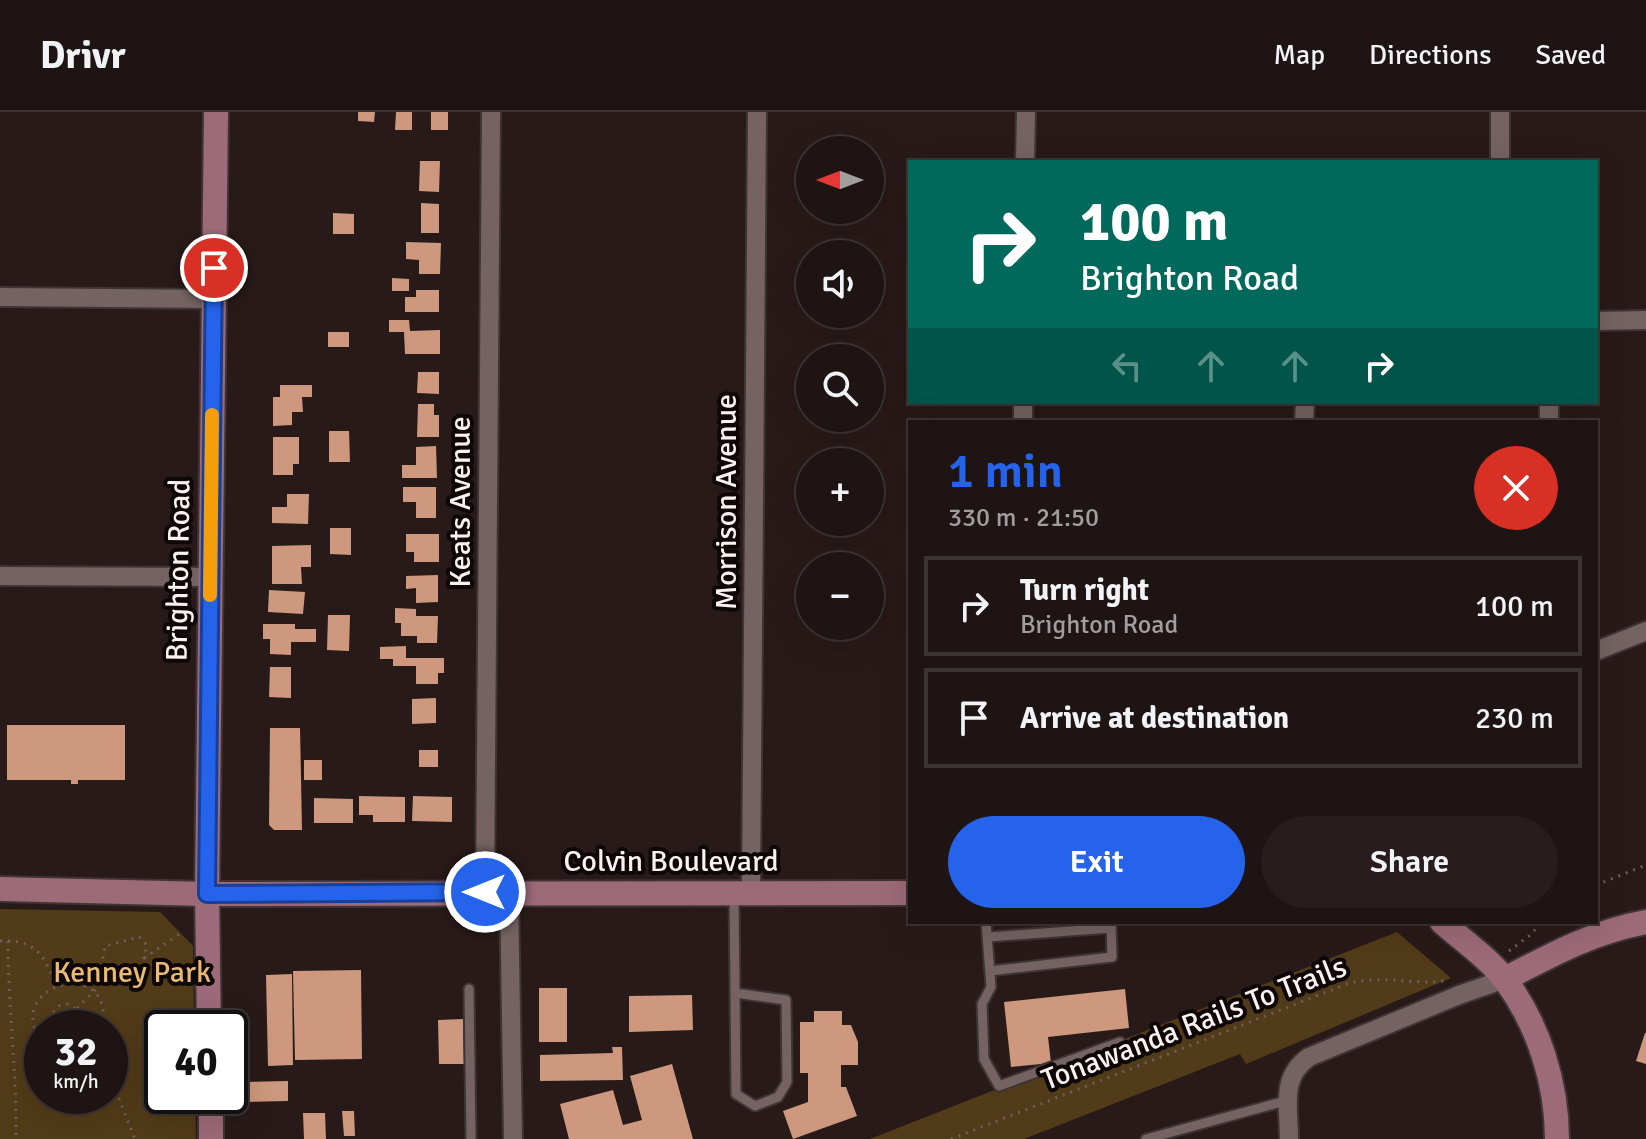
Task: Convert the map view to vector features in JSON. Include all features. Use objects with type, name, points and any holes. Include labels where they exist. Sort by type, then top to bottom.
[{"type":"street","name":"Brighton Road","points":[[209,1010],[207,894],[216,112]]},
{"type":"street","name":"Keats Avenue","points":[[491,112],[497,892],[513,1139]]},
{"type":"street","name":"Morrison Avenue","points":[[742,893],[757,112]]},
{"type":"street","points":[[1025,160],[1026,112]]},
{"type":"street","points":[[1500,112],[1500,160]]},
{"type":"street","points":[[0,297],[213,299]]},
{"type":"street","points":[[1598,321],[1646,320]]},
{"type":"street","points":[[0,576],[210,577]]},
{"type":"street","points":[[1598,650],[1646,631]]},
{"type":"street","name":"Colvin Boulevard","points":[[0,889],[207,894],[908,893]]},
{"type":"street","points":[[1289,1139],[1290,1076],[1309,1057],[1505,979],[1580,941],[1623,926],[1646,922]]},
{"type":"street","points":[[1444,924],[1505,979],[1524,1012],[1548,1068],[1557,1139]]},
{"type":"street","points":[[211,1114],[211,1139]]},
{"type":"lane","points":[[735,993],[786,1000],[787,1082],[778,1097],[755,1106],[736,1094],[735,993],[742,893]]},
{"type":"lane","points":[[986,924],[991,987],[982,1004],[984,1059],[999,1086],[1120,1042]]},
{"type":"lane","points":[[988,937],[1111,925],[1112,957],[990,971]]},
{"type":"lane","points":[[469,989],[471,1139]]},
{"type":"lane","points":[[1146,1139],[1289,1100]]},
{"type":"path","points":[[1598,884],[1646,865]]},
{"type":"path","points":[[1513,948],[1540,924]]},
{"type":"path","points":[[144,959],[181,933]]},
{"type":"path","points":[[139,937],[147,945],[139,980],[113,984],[106,979],[101,971],[105,946],[139,937]]},
{"type":"path","points":[[0,941],[19,941],[37,948],[48,963],[55,984]]},
{"type":"path","points":[[8,941],[8,1006],[14,1029],[16,1139]]},
{"type":"path","name":"Tonawanda Rails To Trails","points":[[951,1139],[1347,984],[1372,978],[1420,983],[1451,978]]},
{"type":"path","points":[[56,1010],[64,1004],[77,1008],[106,979]]},
{"type":"path","points":[[34,1010],[41,995],[55,984],[73,982],[92,993],[102,1010]]},
{"type":"path","points":[[125,1114],[135,1139]]},
{"type":"green space","name":"Kenney Park","points":[[0,909],[160,912],[193,946],[194,1010],[144,1010],[144,1114],[195,1114],[196,1139],[0,1139]]},
{"type":"green space","points":[[1397,932],[1451,978],[1246,1064],[1240,1054],[1024,1139],[870,1139]]},
{"type":"building","points":[[358,112],[375,112],[374,122],[358,121]]},
{"type":"building","points":[[396,112],[412,112],[412,130],[395,130]]},
{"type":"building","points":[[431,112],[448,112],[448,130],[431,130]]},
{"type":"building","points":[[420,161],[440,161],[439,192],[419,191]]},
{"type":"building","points":[[421,203],[439,204],[439,233],[421,233]]},
{"type":"building","points":[[333,213],[354,214],[354,234],[333,234]]},
{"type":"building","points":[[406,242],[441,243],[440,274],[419,274],[419,260],[406,259]]},
{"type":"building","points":[[392,278],[409,279],[409,291],[392,291]]},
{"type":"building","points":[[416,290],[439,290],[439,312],[405,312],[405,297],[416,297]]},
{"type":"building","points":[[389,320],[409,320],[410,331],[440,330],[440,354],[405,354],[404,332],[389,332]]},
{"type":"building","points":[[328,332],[349,332],[349,347],[328,347]]},
{"type":"building","points":[[418,372],[439,372],[439,394],[417,393]]},
{"type":"building","points":[[280,385],[312,385],[312,397],[302,397],[303,412],[292,412],[292,425],[273,426],[273,397],[280,397]]},
{"type":"building","points":[[418,404],[434,404],[434,415],[439,415],[439,437],[417,437]]},
{"type":"building","points":[[329,431],[349,431],[350,462],[329,462]]},
{"type":"building","points":[[273,437],[299,437],[299,464],[293,464],[293,475],[273,475]]},
{"type":"building","points":[[436,446],[437,478],[402,478],[402,465],[416,465],[416,447]]},
{"type":"building","points":[[403,487],[436,487],[436,518],[416,518],[416,502],[403,502]]},
{"type":"building","points":[[287,494],[309,494],[308,524],[272,523],[272,507],[287,507]]},
{"type":"building","points":[[330,528],[351,528],[351,555],[330,554]]},
{"type":"building","points":[[406,534],[439,534],[439,562],[414,562],[414,552],[406,552]]},
{"type":"building","points":[[311,545],[311,567],[301,567],[302,584],[272,584],[272,546]]},
{"type":"building","points":[[438,575],[438,602],[416,603],[416,588],[406,589],[406,576]]},
{"type":"building","points":[[269,590],[305,592],[303,614],[268,612]]},
{"type":"building","points":[[395,608],[416,609],[416,616],[438,616],[437,643],[417,643],[417,636],[401,636],[401,623],[395,623]]},
{"type":"building","points":[[328,615],[350,615],[349,651],[327,650]]},
{"type":"building","points":[[263,624],[295,624],[295,629],[316,629],[316,642],[291,642],[291,655],[270,654],[270,639],[263,639]]},
{"type":"building","points":[[406,646],[406,658],[444,658],[444,673],[438,673],[438,684],[416,684],[416,666],[393,666],[393,659],[380,659],[380,647]]},
{"type":"building","points":[[270,667],[291,667],[291,698],[269,697]]},
{"type":"building","points":[[436,698],[436,723],[412,724],[412,699]]},
{"type":"building","points":[[7,725],[125,725],[125,780],[78,780],[78,784],[71,784],[71,780],[7,780]]},
{"type":"building","points":[[270,728],[300,728],[302,830],[274,830],[269,825]]},
{"type":"building","points":[[419,750],[438,750],[438,767],[419,767]]},
{"type":"building","points":[[304,760],[322,760],[322,780],[304,780]]},
{"type":"building","points":[[359,796],[405,797],[405,822],[373,822],[373,815],[359,815]]},
{"type":"building","points":[[413,796],[452,797],[452,822],[412,821]]},
{"type":"building","points":[[314,798],[353,799],[353,823],[314,823]]},
{"type":"building","points":[[361,970],[362,1059],[295,1060],[293,971]]},
{"type":"building","points":[[292,974],[293,1065],[268,1066],[266,975]]},
{"type":"building","points":[[539,988],[567,988],[567,1042],[539,1042]]},
{"type":"building","points":[[1125,989],[1129,1028],[1048,1037],[1051,1063],[1011,1067],[1004,1002]]},
{"type":"building","points":[[692,995],[693,1030],[629,1032],[629,996]]},
{"type":"building","points":[[814,1011],[842,1011],[842,1025],[851,1025],[858,1042],[858,1065],[841,1065],[841,1087],[846,1087],[857,1116],[793,1139],[783,1111],[808,1102],[808,1073],[800,1073],[800,1022],[814,1022]]},
{"type":"building","points":[[463,1019],[464,1064],[439,1064],[438,1020]]},
{"type":"building","points":[[1646,1033],[1646,1064],[1636,1061]]},
{"type":"building","points":[[612,1047],[622,1047],[623,1080],[540,1081],[540,1055],[613,1053]]},
{"type":"building","points":[[672,1064],[693,1139],[569,1139],[560,1104],[613,1090],[623,1125],[642,1120],[630,1076]]},
{"type":"building","points":[[288,1081],[288,1101],[248,1102],[248,1082]]},
{"type":"building","points":[[342,1111],[354,1111],[355,1136],[344,1136]]},
{"type":"building","points":[[303,1113],[325,1113],[326,1139],[304,1139]]},
{"type":"slow traffic","points":[[210,595],[212,415]]},
{"type":"route","points":[[214,268],[207,894],[485,892]]}]
